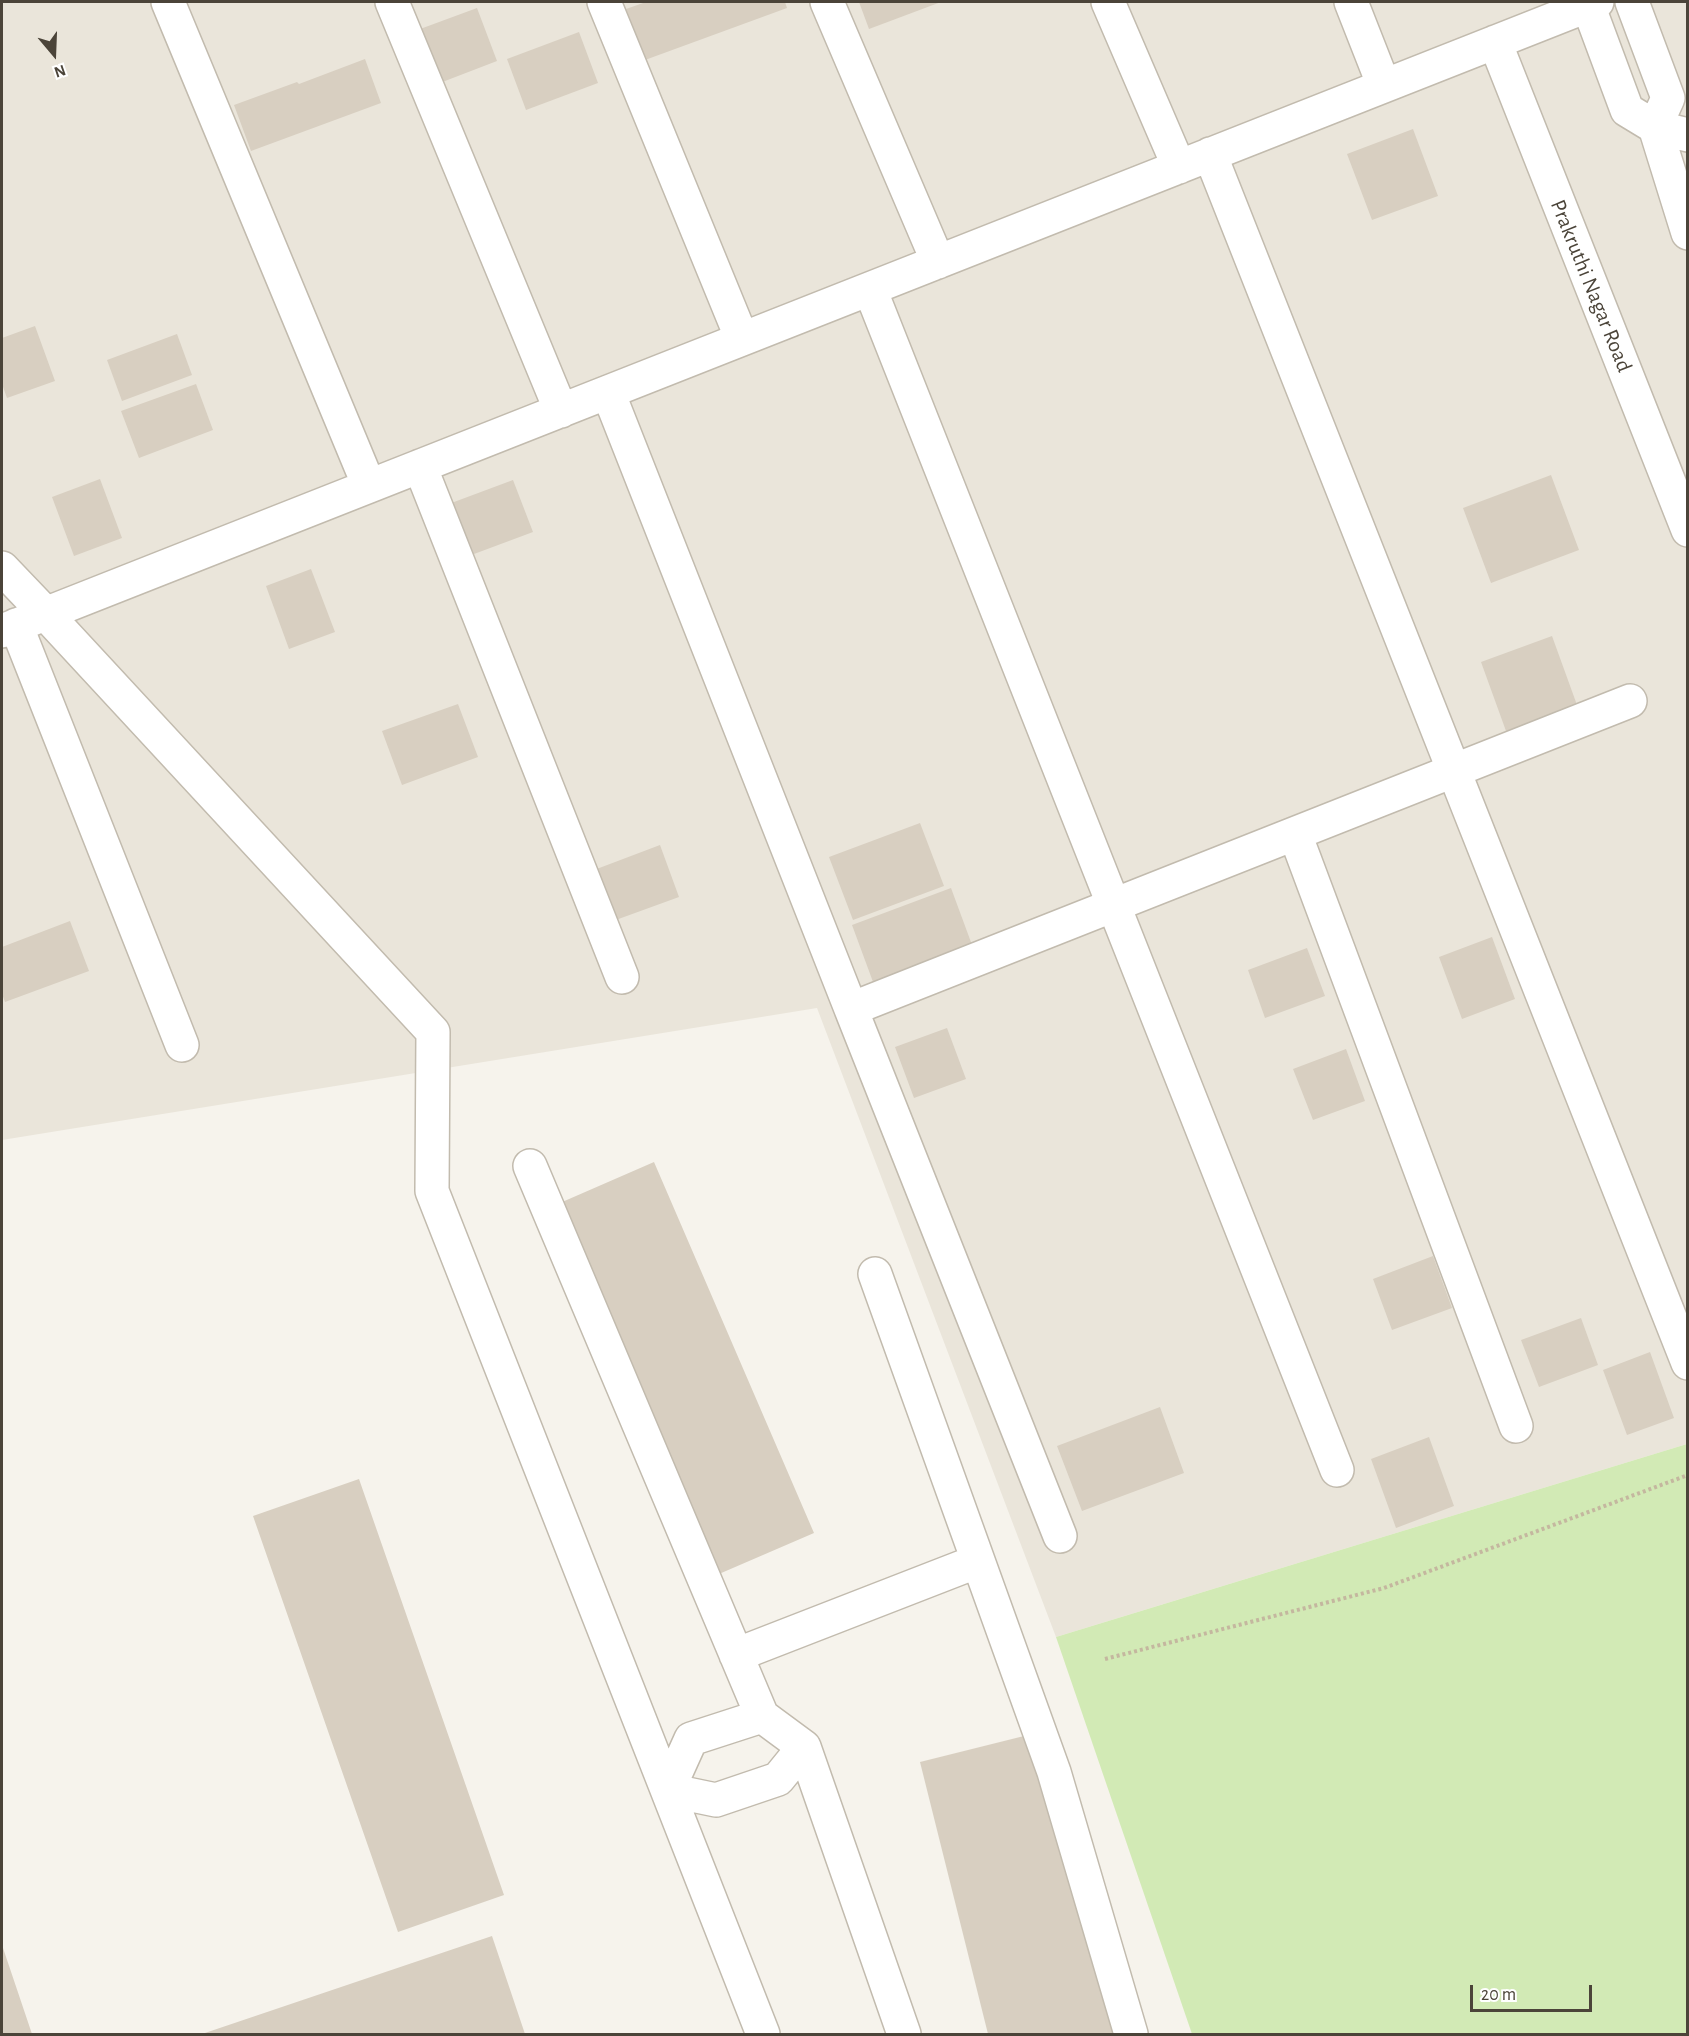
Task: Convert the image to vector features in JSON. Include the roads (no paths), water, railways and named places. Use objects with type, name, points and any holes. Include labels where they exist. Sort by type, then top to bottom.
[{"type":"street","points":[[168,2],[369,486]]},
{"type":"street","points":[[392,2],[561,411]]},
{"type":"street","points":[[604,2],[742,339]]},
{"type":"street","points":[[827,2],[938,262]]},
{"type":"street","points":[[1108,2],[1179,167]]},
{"type":"street","points":[[1351,2],[1384,86]]},
{"type":"street","points":[[1632,2],[1668,98],[1655,127],[1688,233]]},
{"type":"street","points":[[182,1045],[9,628],[1593,3],[1627,110],[1655,127],[1688,135]]},
{"type":"street","name":"Prakruthi Nagar Road","points":[[1495,42],[1688,530]]},
{"type":"street","points":[[1210,154],[1688,1363]]},
{"type":"street","points":[[870,289],[1337,1470]]},
{"type":"street","points":[[608,392],[1059,1536]]},
{"type":"street","points":[[420,466],[622,977]]},
{"type":"street","points":[[2,568],[433,1032],[432,1191],[763,2034]]},
{"type":"street","points":[[851,1009],[1630,701]]},
{"type":"street","points":[[1295,834],[1516,1426]]},
{"type":"street","points":[[530,1166],[762,1716],[804,1747],[904,2034]]},
{"type":"street","points":[[875,1274],[1054,1772],[1131,2034]]},
{"type":"street","points":[[736,1655],[978,1561]]},
{"type":"street","points":[[668,1790],[691,1739],[762,1716]]},
{"type":"street","points":[[668,1790],[716,1800],[778,1779],[804,1747]]}]
